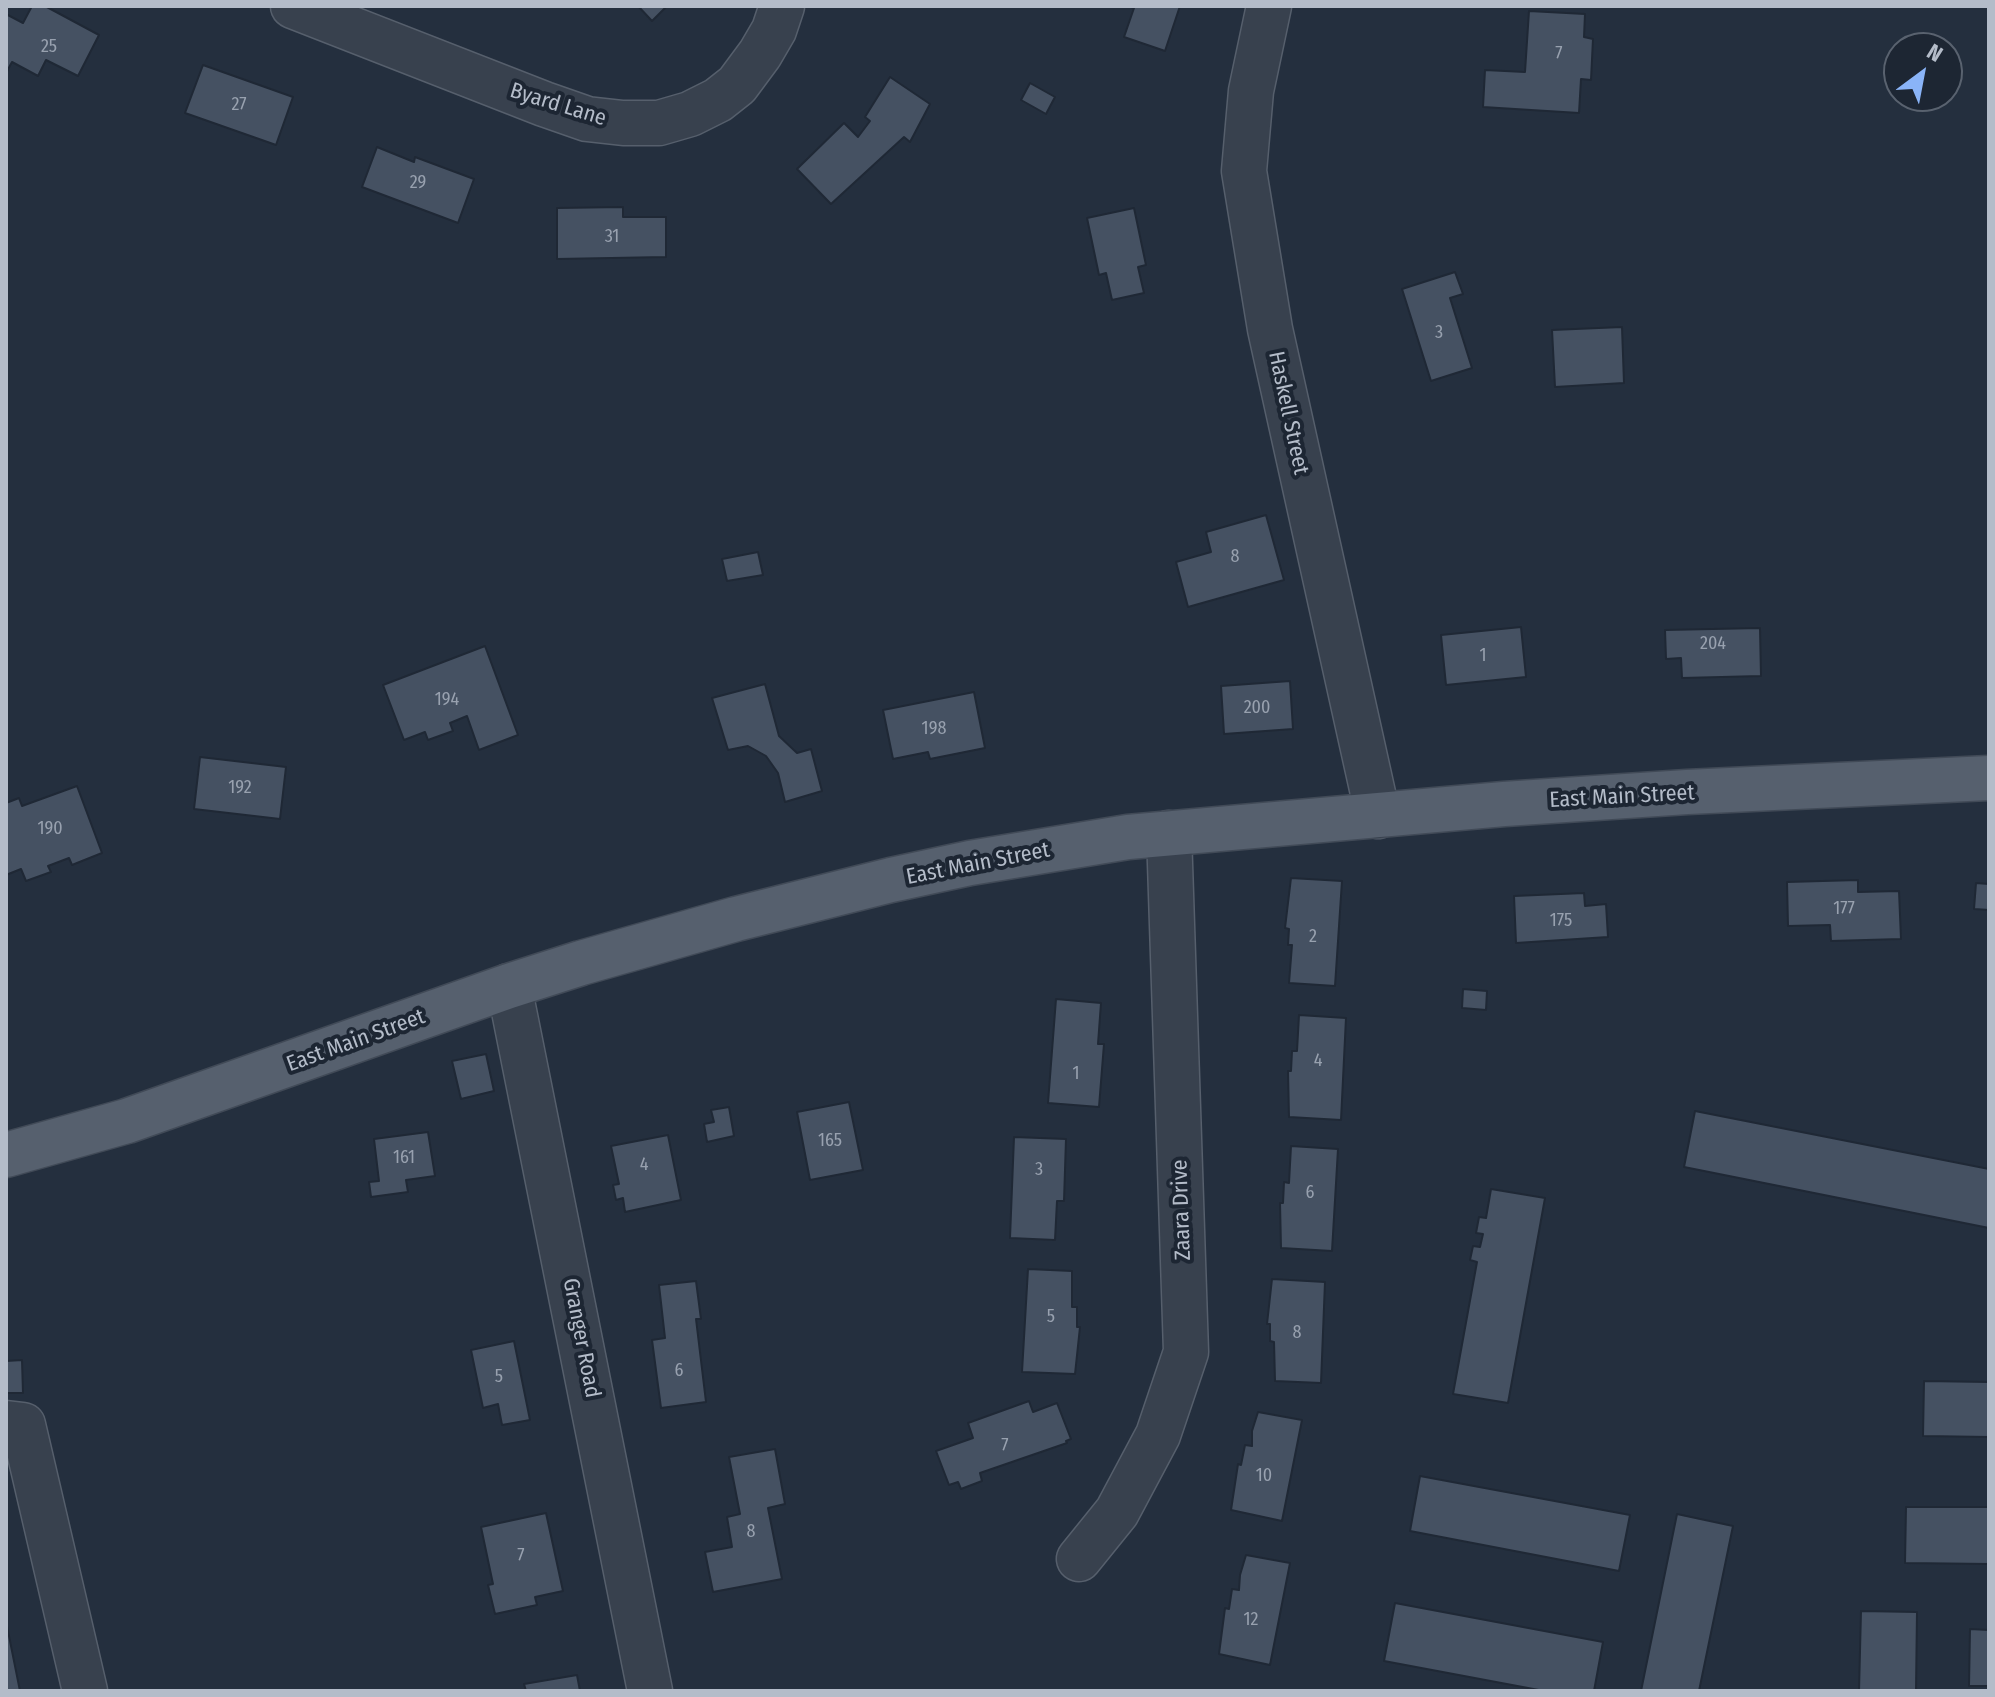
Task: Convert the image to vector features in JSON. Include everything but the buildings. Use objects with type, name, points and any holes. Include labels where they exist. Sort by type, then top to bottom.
[{"type":"main road","name":"East Main Street","points":[[6,1155],[127,1121],[509,986],[736,919],[970,863],[1169,833],[1607,797],[1989,778]]},
{"type":"street","name":"Byard Lane","points":[[308,9],[587,119],[659,123],[690,114],[718,100],[737,85],[774,30],[782,6]]},
{"type":"street","name":"Haskell Street","points":[[1269,6],[1251,91],[1244,171],[1270,329],[1378,816]]},
{"type":"street","name":"Zaara Drive","points":[[1079,1559],[1117,1512],[1158,1435],[1186,1352],[1169,833]]},
{"type":"street","name":"Granger Road","points":[[509,986],[650,1691]]},
{"type":"street","points":[[6,1423],[23,1425],[85,1691]]}]
